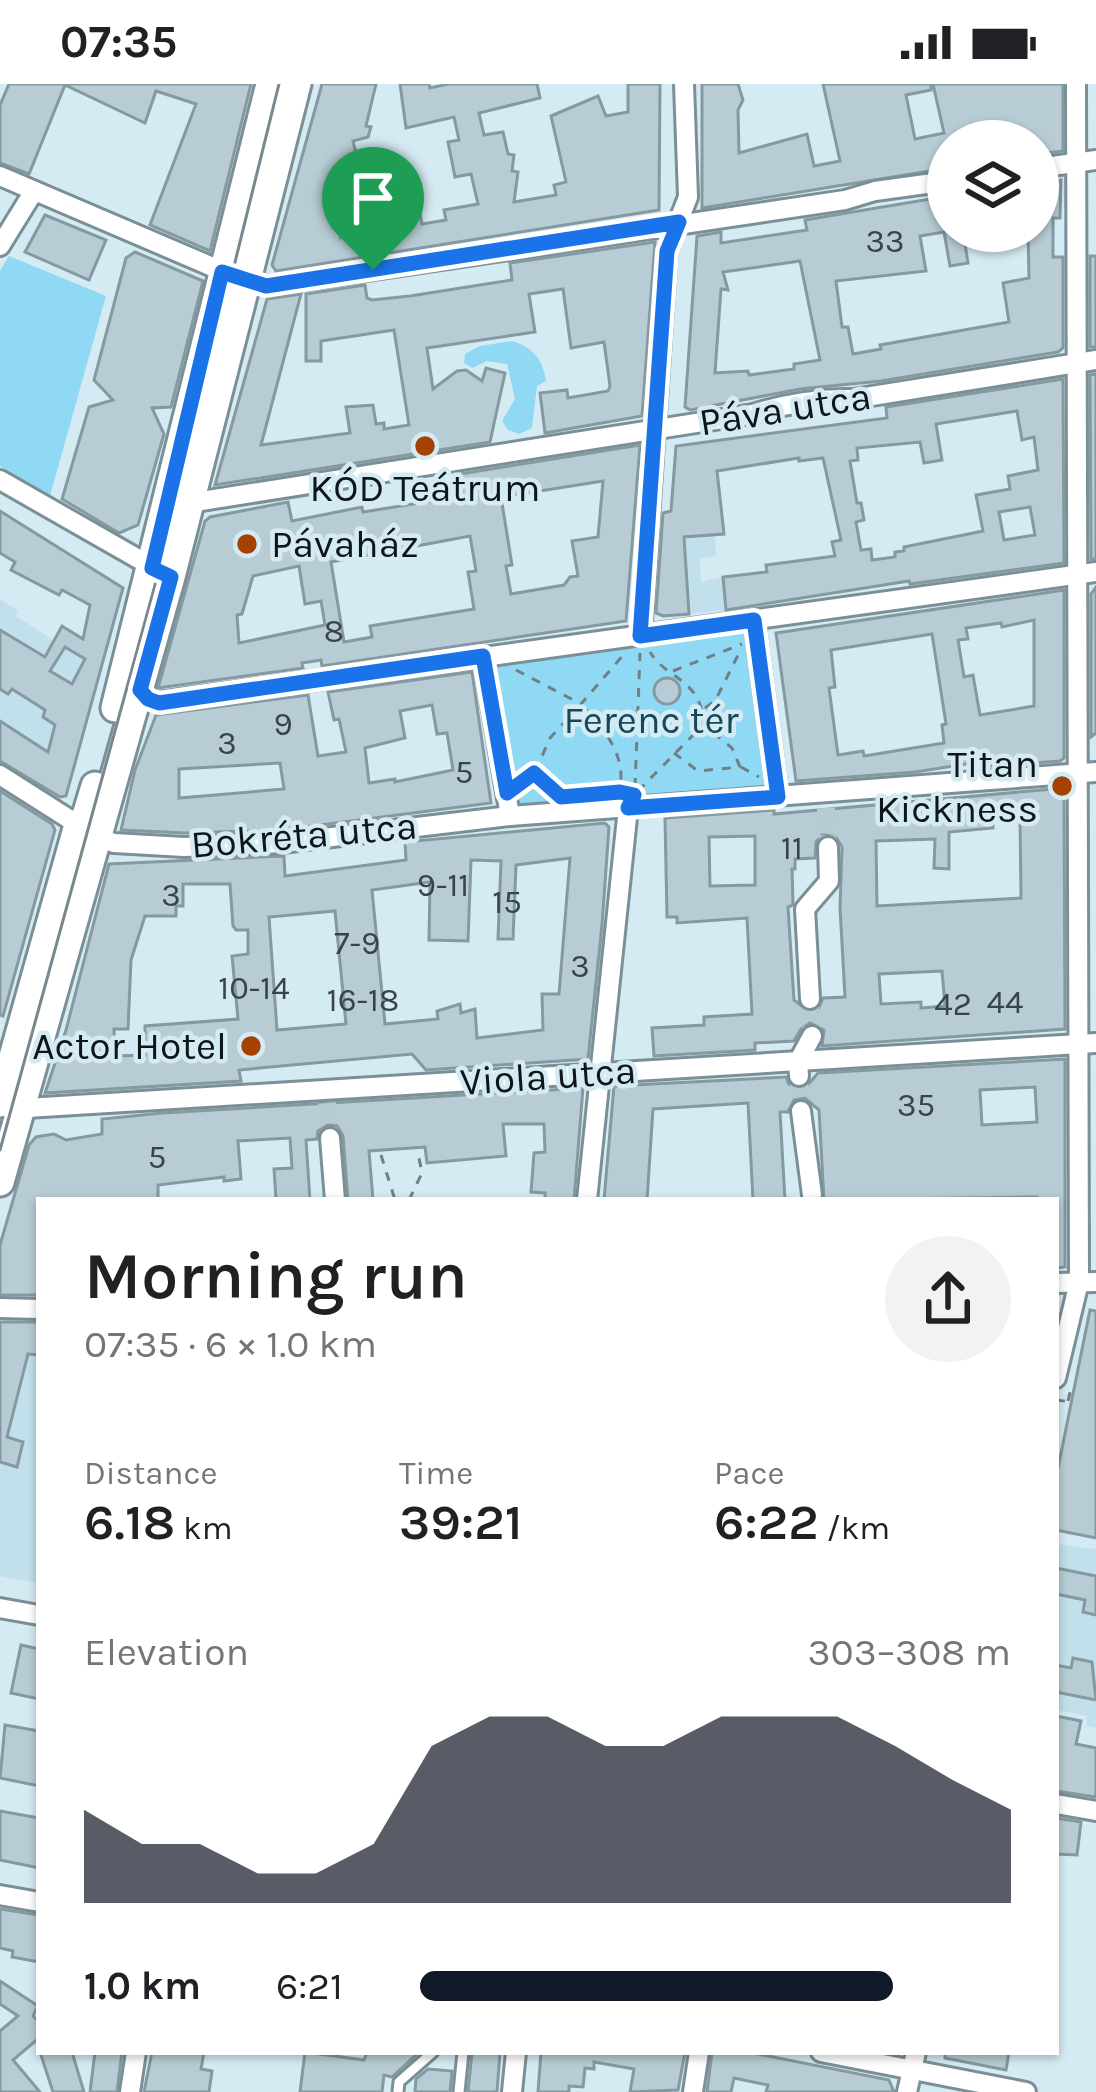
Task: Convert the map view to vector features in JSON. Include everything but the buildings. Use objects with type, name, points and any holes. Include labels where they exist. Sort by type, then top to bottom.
[{"type":"street","points":[[271,84],[189,503],[168,584],[124,664],[137,676],[148,699],[159,703],[483,656],[639,645],[754,620],[1087,573]]},
{"type":"street","points":[[168,584],[234,276],[297,84]]},
{"type":"street","points":[[639,645],[667,251],[688,197],[684,84]]},
{"type":"street","points":[[1064,1382],[1087,1282],[1086,161],[1076,84]]},
{"type":"street","points":[[0,176],[266,286],[927,185]]},
{"type":"street","points":[[0,246],[34,191]]},
{"type":"street","name":"Páva utca","points":[[189,503],[753,414],[804,401],[853,399],[1087,362]]},
{"type":"street","points":[[0,480],[168,584]]},
{"type":"street","points":[[754,620],[778,797]]},
{"type":"street","points":[[483,656],[510,816],[628,798],[826,801],[1087,772]]},
{"type":"street","points":[[0,1182],[7,1107],[137,676]]},
{"type":"street","points":[[0,775],[88,826]]},
{"type":"street","points":[[587,1197],[628,798]]},
{"type":"street","name":"Bokréta utca","points":[[88,826],[114,844],[184,847],[282,842],[510,816]]},
{"type":"street","points":[[810,999],[805,909],[829,881],[828,847]]},
{"type":"street","points":[[798,1069],[812,1036]]},
{"type":"street","name":"Viola utca","points":[[7,1107],[326,1096],[599,1072],[798,1069],[1089,1043]]},
{"type":"street","points":[[801,1111],[812,1195]]},
{"type":"street","points":[[330,1138],[335,1197]]},
{"type":"street","points":[[0,1308],[36,1309]]},
{"type":"street","points":[[0,1608],[36,1614]]},
{"type":"street","points":[[1059,1805],[1096,1811]]},
{"type":"street","points":[[0,1895],[36,1901]]},
{"type":"street","points":[[130,2092],[136,2055]]},
{"type":"street","points":[[512,2092],[516,2055]]},
{"type":"street","points":[[693,2092],[699,2055]]},
{"type":"street","points":[[827,2055],[854,2066],[914,2061],[1026,2092]]},
{"type":"street","points":[[907,2092],[914,2061]]},
{"type":"lane","points":[[398,2092],[399,2082],[430,2055]]},
{"type":"lane","points":[[459,2092],[463,2055]]},
{"type":"path","points":[[703,709],[715,701],[754,620]]},
{"type":"path","points":[[671,671],[744,643]]},
{"type":"path","points":[[628,798],[703,724],[703,709],[683,679],[639,645]]},
{"type":"path","points":[[507,793],[534,773],[550,738],[639,645]]},
{"type":"path","points":[[628,798],[639,645]]},
{"type":"path","points":[[509,667],[581,704],[610,737],[628,798]]},
{"type":"path","points":[[674,753],[698,771],[740,766],[731,748],[703,724]]},
{"type":"path","points":[[534,773],[561,797]]},
{"type":"path","points":[[410,1197],[422,1173],[418,1153]]},
{"type":"path","points":[[381,1155],[394,1197]]},
{"type":"path","points":[[1059,1400],[1070,1402],[1064,1382]]},
{"type":"shaded area","points":[[715,534],[716,556],[700,558],[701,582],[723,577],[726,610],[689,614],[684,537]]},
{"type":"shaded area","points":[[0,599],[54,641],[102,665],[66,796],[57,799],[0,761]]},
{"type":"shaded area","points":[[36,1315],[36,1582],[0,1576],[0,1318]]},
{"type":"shaded area","points":[[1059,1544],[1096,1549],[1096,1728],[1086,1726],[1087,1716],[1059,1711]]},
{"type":"green space","points":[[9,256],[106,296],[50,496],[0,466],[0,271]]},
{"type":"green space","points":[[512,341],[536,356],[546,381],[537,386],[532,428],[519,434],[502,421],[515,399],[507,364],[487,361],[472,368],[464,363],[465,354],[480,346]]},
{"type":"green space","name":"Ferenc tér","points":[[754,620],[778,797],[510,816],[483,656]]},
{"type":"tunnel","points":[[826,808],[828,847]]},
{"type":"tunnel","points":[[810,999],[812,1036]]},
{"type":"tunnel","points":[[799,1076],[801,1111]]},
{"type":"tunnel","points":[[327,1103],[330,1138]]},
{"type":"tram line","points":[[0,1150],[157,578],[279,84]]},
{"type":"place","name":"KÓD Teátrum","points":[[425,446]]},
{"type":"place","name":"Pávaház","points":[[247,544]]},
{"type":"place","name":"Titan Kickness","points":[[1062,786]]},
{"type":"place","name":"Actor Hotel","points":[[251,1046]]},
{"type":"route","points":[[679,222],[667,251],[640,636],[754,620],[778,797],[628,808],[634,795],[561,797],[534,773],[507,793],[483,656],[159,703],[140,690],[171,577],[152,568],[222,272],[266,286],[373,270],[679,222]]}]
